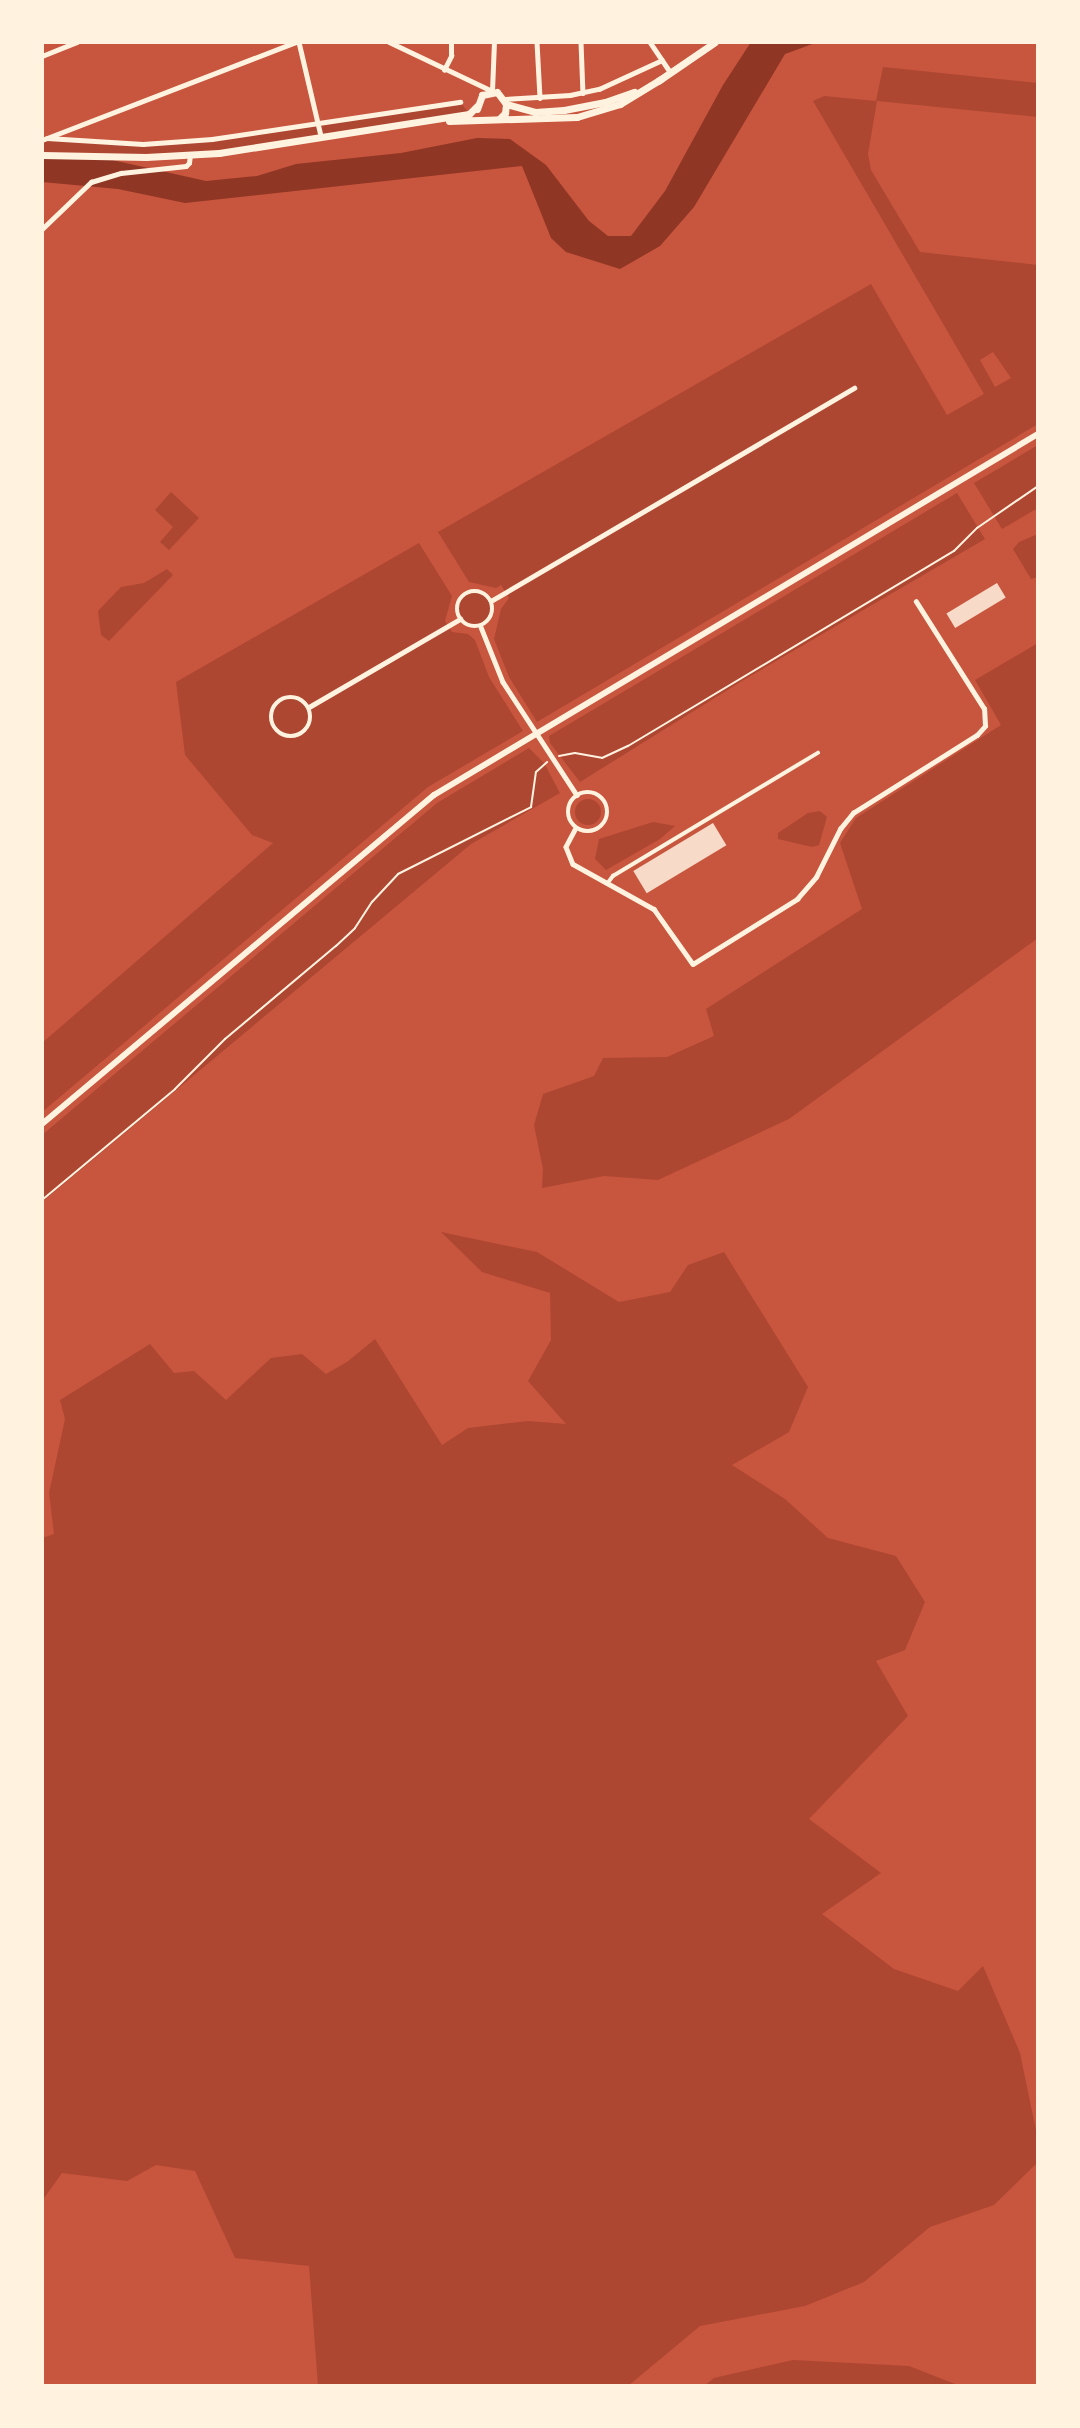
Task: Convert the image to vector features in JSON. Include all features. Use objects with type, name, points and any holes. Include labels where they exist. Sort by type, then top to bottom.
[{"type":"main road","points":[[385,127],[577,117],[620,104],[715,42]]},
{"type":"main road","points":[[42,155],[190,155],[469,114],[478,102],[492,91],[517,109],[535,112],[585,107],[619,98],[661,79]]},
{"type":"main road","points":[[499,119],[505,113],[506,101]]},
{"type":"main road","points":[[478,102],[479,114],[487,120]]},
{"type":"main road","points":[[42,1124],[427,800],[1038,434]]},
{"type":"street","points":[[42,56],[77,42]]},
{"type":"street","points":[[44,139],[297,42],[321,136]]},
{"type":"street","points":[[389,42],[492,91],[494,42]]},
{"type":"street","points":[[444,69],[451,56],[450,42]]},
{"type":"street","points":[[537,42],[540,98]]},
{"type":"street","points":[[580,42],[583,93]]},
{"type":"street","points":[[650,42],[671,72]]},
{"type":"street","points":[[506,101],[583,93],[618,82],[662,60]]},
{"type":"street","points":[[463,79],[478,102]]},
{"type":"street","points":[[44,139],[154,143],[250,134],[319,121],[460,102]]},
{"type":"street","points":[[42,229],[91,182],[121,173],[186,166],[190,155]]},
{"type":"street","points":[[491,601],[854,388]]},
{"type":"street","points":[[482,593],[491,601],[492,616],[481,626],[471,627],[460,619],[457,608],[465,595],[482,593]]},
{"type":"street","points":[[576,828],[566,847],[570,860],[580,870],[645,903],[662,916],[693,964],[807,891],[840,829],[853,813],[977,735],[985,726],[984,709],[916,602]]},
{"type":"street","points":[[309,707],[460,619]]},
{"type":"street","points":[[481,626],[498,672],[574,794]]},
{"type":"street","points":[[284,698],[298,698],[309,707],[311,722],[301,735],[282,736],[272,726],[271,713],[284,698]]},
{"type":"street","points":[[607,884],[613,877],[818,753]]},
{"type":"street","points":[[588,792],[599,795],[604,800],[608,814],[596,830],[589,832],[576,828],[568,813],[574,794],[588,792]]},
{"type":"path","points":[[559,756],[575,753],[602,758],[628,746],[954,551],[977,528],[1027,491],[1038,486]]},
{"type":"path","points":[[42,1200],[175,1089],[225,1039],[336,946],[355,928],[372,902],[398,874],[531,807],[536,772],[544,763]]},
{"type":"shaded area","points":[[751,42],[818,42],[785,54],[694,207],[660,246],[620,269],[566,252],[551,238],[522,166],[185,203],[118,189],[42,182],[42,155],[90,155],[206,181],[257,176],[296,164],[401,153],[477,138],[510,139],[546,165],[589,221],[608,236],[631,236],[665,191],[723,85]]},
{"type":"shaded area","points":[[883,67],[1038,83],[1038,117],[877,101],[868,154],[871,170],[920,252],[1038,265],[1038,424],[537,722],[509,677],[494,639],[501,609],[509,598],[501,585],[496,588],[469,582],[438,532],[871,284],[947,415],[984,394],[813,101],[824,96],[876,101]],"holes":[[[993,352],[1011,378],[995,387],[980,360]]]},
{"type":"shaded area","points":[[460,102],[468,112],[219,153],[42,155],[42,140],[143,144],[212,139]]},
{"type":"shaded area","points":[[1038,445],[1038,508],[1002,529],[974,483]]},
{"type":"shaded area","points":[[171,492],[199,518],[169,550],[160,542],[173,527],[155,510]]},
{"type":"shaded area","points":[[957,493],[985,539],[742,681],[580,782],[550,743],[549,736]]},
{"type":"shaded area","points":[[1038,534],[1038,577],[1031,579],[1013,549],[1019,542]]},
{"type":"shaded area","points":[[419,543],[452,596],[445,621],[452,632],[468,634],[475,640],[489,677],[523,731],[428,787],[42,1112],[42,1043],[273,843],[252,835],[185,755],[176,682]]},
{"type":"shaded area","points":[[167,569],[173,575],[109,641],[101,635],[98,611],[121,587],[144,583]]},
{"type":"shaded area","points":[[475,591],[488,596],[493,609],[488,622],[475,627],[462,622],[457,609],[462,596]]},
{"type":"shaded area","points":[[1038,643],[1038,938],[789,1119],[658,1180],[604,1176],[542,1188],[543,1169],[534,1125],[543,1094],[594,1076],[603,1058],[667,1057],[714,1036],[706,1009],[862,909],[840,843],[856,818],[1001,725],[975,680]]},
{"type":"shaded area","points":[[529,748],[544,763],[560,793],[471,844],[42,1202],[42,1135],[437,803]]},
{"type":"shaded area","points":[[588,799],[597,803],[601,812],[597,821],[588,825],[579,821],[575,812],[579,803]]},
{"type":"shaded area","points":[[820,811],[827,817],[819,845],[812,847],[778,839],[778,833],[808,813]]},
{"type":"shaded area","points":[[653,822],[675,826],[660,839],[606,870],[595,859],[599,839]]},
{"type":"shaded area","points":[[441,1232],[537,1252],[619,1302],[670,1292],[688,1265],[724,1252],[808,1387],[789,1432],[732,1465],[785,1499],[828,1538],[896,1556],[925,1602],[905,1650],[876,1661],[908,1716],[809,1819],[881,1873],[822,1914],[894,1969],[958,1991],[983,1966],[1020,2053],[1038,2140],[1038,2162],[994,2205],[930,2227],[864,2282],[805,2306],[700,2326],[628,2386],[318,2386],[309,2266],[235,2258],[195,2171],[156,2165],[127,2181],[62,2173],[42,2201],[42,1538],[54,1534],[49,1493],[65,1419],[60,1400],[150,1344],[174,1373],[194,1371],[226,1400],[271,1358],[302,1354],[326,1374],[347,1362],[375,1339],[442,1445],[468,1428],[528,1421],[566,1424],[528,1381],[551,1340],[550,1293],[482,1272]]},
{"type":"shaded area","points":[[793,2360],[909,2366],[960,2386],[704,2386],[714,2378]]},
{"type":"building","points":[[997,583],[1006,598],[955,628],[946,613]]},
{"type":"building","points":[[713,823],[726,845],[647,893],[633,871]]}]
